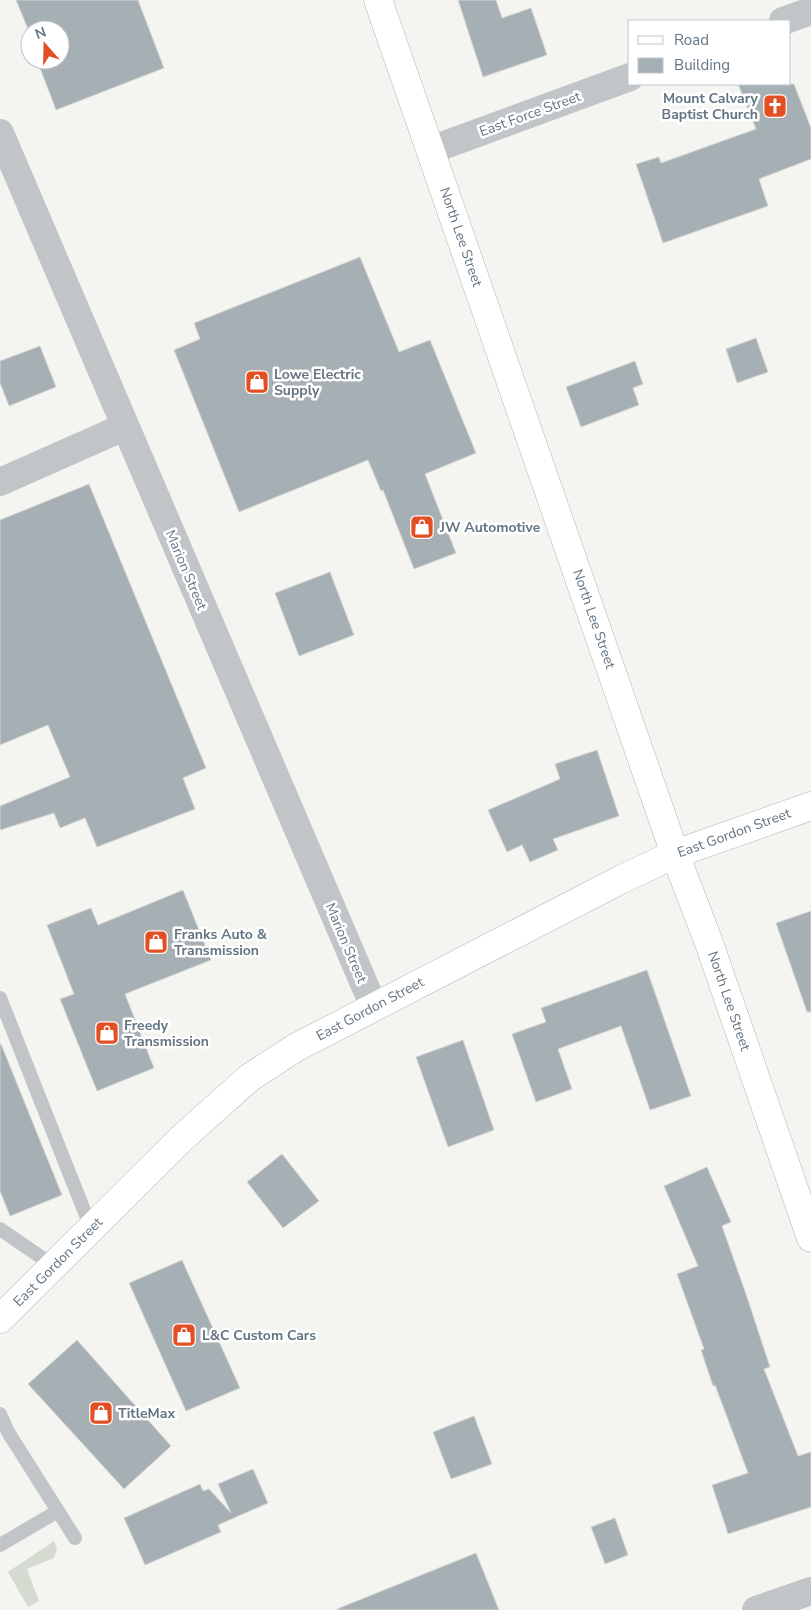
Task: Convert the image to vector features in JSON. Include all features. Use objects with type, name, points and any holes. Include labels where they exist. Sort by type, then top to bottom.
[{"type":"street","name":"North Lee Street","points":[[378,0],[675,854],[798,1188],[811,1238]]},
{"type":"street","points":[[786,20],[811,11]]},
{"type":"street","name":"East Force Street","points":[[431,150],[628,78]]},
{"type":"street","name":"Marion Street","points":[[0,133],[124,427],[374,1007]]},
{"type":"street","points":[[0,482],[124,427]]},
{"type":"street","name":"East Gordon Street","points":[[0,1319],[181,1139],[248,1078],[295,1048],[620,880],[675,854],[811,806]]},
{"type":"street","points":[[756,1610],[811,1591]]},
{"type":"lane","points":[[0,998],[91,1228]]},
{"type":"lane","points":[[0,1228],[54,1266]]},
{"type":"lane","points":[[0,1414],[8,1432],[75,1538]]},
{"type":"lane","points":[[0,1545],[58,1511]]},
{"type":"shaded area","points":[[54,1541],[57,1549],[54,1558],[27,1569],[39,1601],[28,1607],[8,1572]]},
{"type":"building","points":[[16,0],[138,0],[164,68],[56,110],[41,70],[70,70],[70,20],[24,20]]},
{"type":"building","points":[[458,0],[496,0],[502,18],[531,8],[547,55],[483,77]]},
{"type":"building","points":[[794,84],[811,128],[811,159],[759,179],[768,206],[663,243],[636,164],[659,157],[661,163],[756,129],[738,85]]},
{"type":"building","name":"Lowe Electric Supply","points":[[360,257],[399,352],[430,340],[476,453],[425,474],[456,553],[414,569],[383,490],[381,491],[368,460],[239,512],[174,350],[200,339],[194,323]]},
{"type":"building","points":[[756,338],[768,372],[737,383],[726,349]]},
{"type":"building","points":[[40,346],[56,387],[9,406],[0,383],[0,361]]},
{"type":"building","points":[[635,361],[643,384],[633,388],[639,405],[581,427],[566,387]]},
{"type":"building","points":[[89,484],[206,768],[183,778],[195,809],[97,847],[85,818],[60,828],[54,813],[0,830],[0,806],[70,777],[48,725],[0,745],[0,520]]},
{"type":"building","points":[[330,572],[354,635],[299,656],[275,593]]},
{"type":"building","points":[[597,750],[619,816],[553,839],[558,850],[530,862],[522,845],[507,852],[488,810],[560,779],[555,764]]},
{"type":"building","points":[[183,890],[211,960],[125,994],[154,1068],[97,1091],[60,999],[74,994],[47,925],[91,908],[98,925]]},
{"type":"building","points":[[811,911],[811,1012],[807,1012],[776,923]]},
{"type":"building","points":[[647,970],[691,1096],[650,1110],[621,1026],[558,1049],[572,1089],[536,1102],[512,1034],[546,1022],[541,1008]]},
{"type":"building","points":[[463,1040],[494,1130],[448,1147],[416,1057]]},
{"type":"building","points":[[0,1044],[62,1195],[10,1216],[0,1191]]},
{"type":"building","points":[[282,1154],[319,1201],[283,1228],[247,1182]]},
{"type":"building","points":[[707,1167],[731,1222],[722,1226],[770,1367],[764,1369],[798,1456],[811,1452],[811,1507],[728,1534],[712,1485],[748,1473],[715,1385],[713,1386],[701,1350],[704,1349],[677,1274],[698,1266],[664,1186]]},
{"type":"building","name":"L&C Custom Cars","points":[[182,1260],[240,1388],[186,1411],[129,1283]]},
{"type":"building","points":[[77,1340],[171,1446],[124,1489],[28,1384]]},
{"type":"building","points":[[474,1416],[492,1464],[451,1479],[433,1432]]},
{"type":"building","points":[[253,1469],[268,1503],[218,1525],[221,1532],[145,1565],[124,1518],[200,1484],[203,1491],[209,1489],[231,1513],[218,1484]]},
{"type":"building","points":[[615,1518],[628,1555],[605,1564],[591,1527]]},
{"type":"building","points":[[476,1553],[499,1610],[337,1609]]},
{"type":"place","name":"Mount Calvary Baptist Church","points":[[775,106]]},
{"type":"place","name":"Lowe Electric Supply","points":[[257,382]]},
{"type":"place","name":"JW Automotive","points":[[422,527]]},
{"type":"place","name":"Franks Auto & Transmission","points":[[156,942]]},
{"type":"place","name":"Freedy Transmission","points":[[107,1033]]},
{"type":"place","name":"L&C Custom Cars","points":[[184,1335]]},
{"type":"place","name":"TitleMax","points":[[101,1413]]}]
